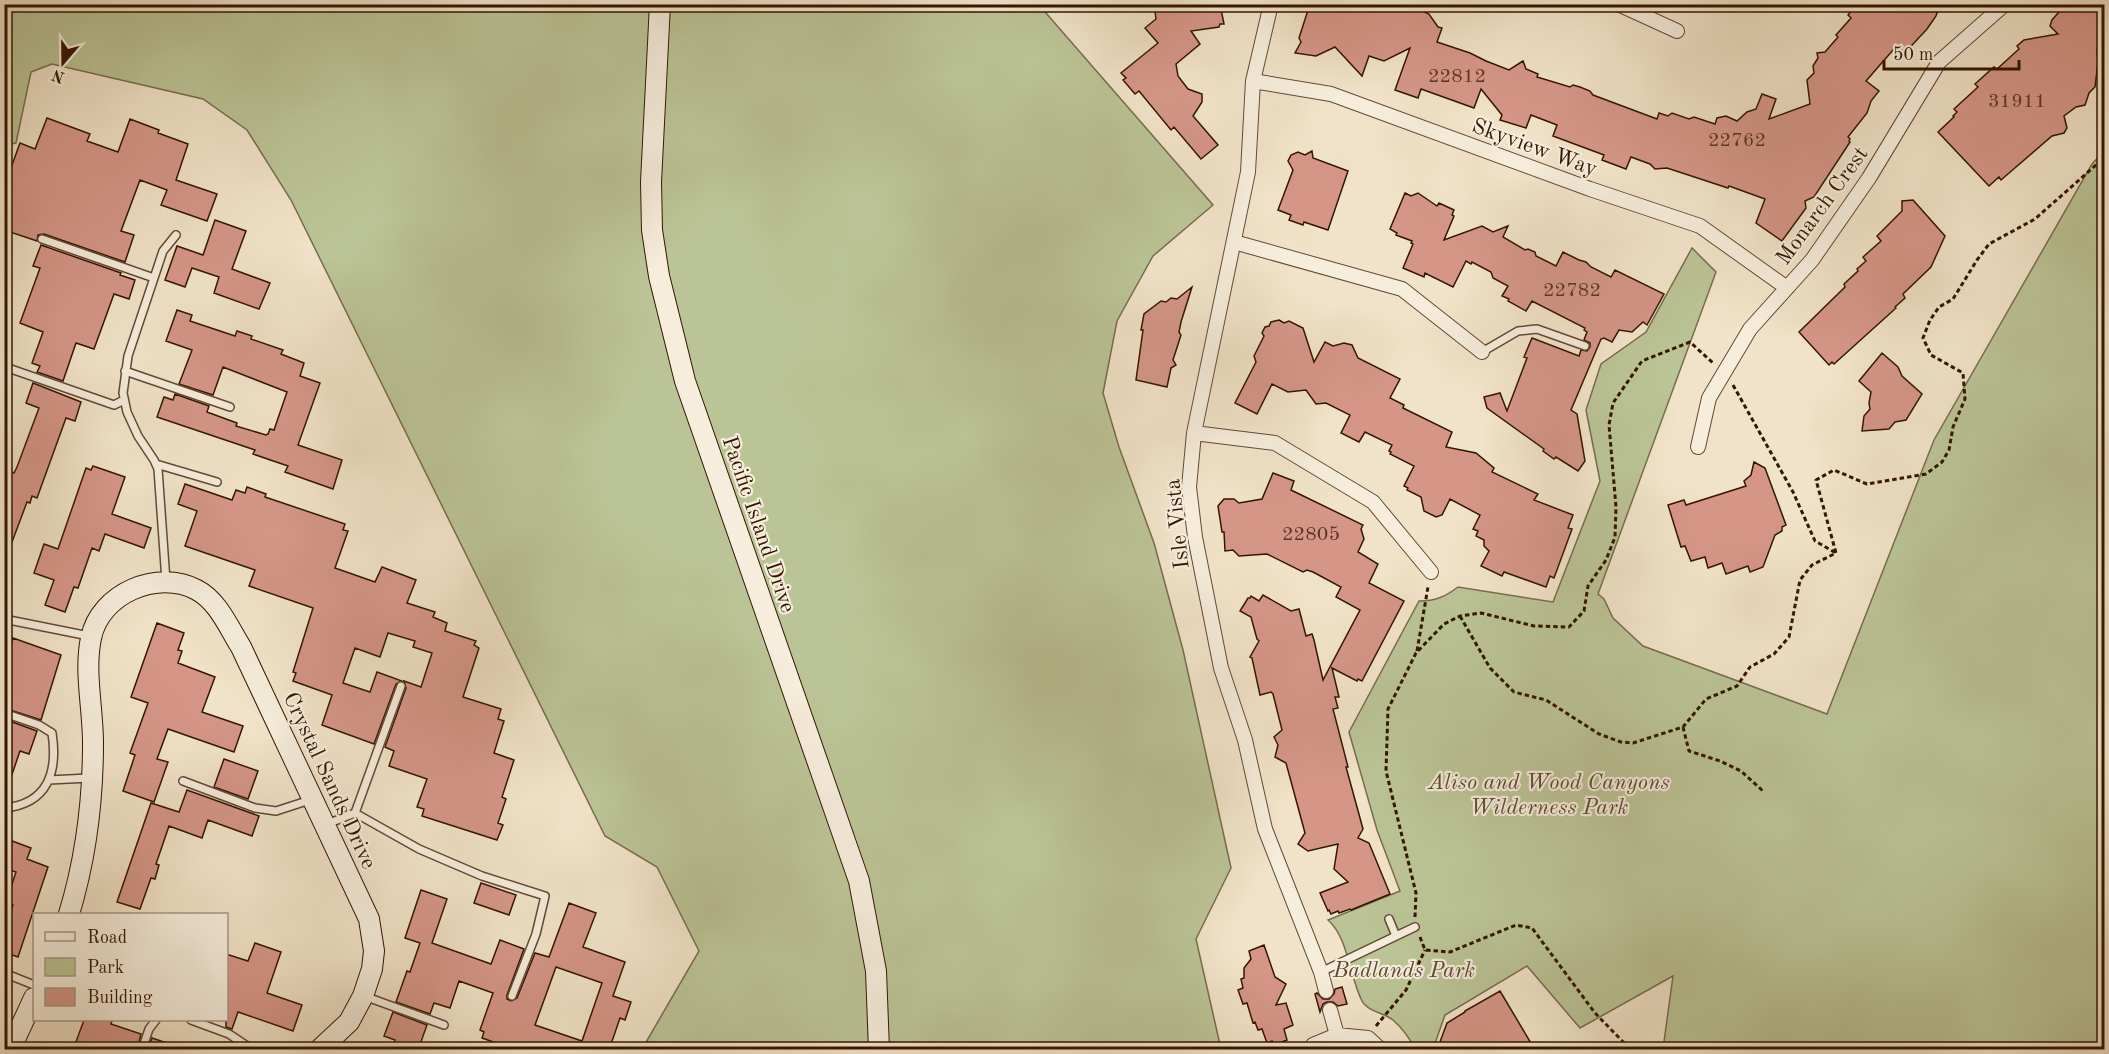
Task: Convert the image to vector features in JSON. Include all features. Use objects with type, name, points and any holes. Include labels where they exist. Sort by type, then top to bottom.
[{"type":"main road","name":"Pacific Island Drive","points":[[660,4],[651,182],[652,230],[659,276],[684,381],[859,880],[876,971],[879,1050]]},
{"type":"main road","name":"Crystal Sands Drive","points":[[92,636],[98,618],[116,598],[140,586],[166,582],[180,583],[198,590],[215,605],[241,647],[369,919],[374,951],[372,969],[363,996],[349,1022],[319,1050]]},
{"type":"main road","points":[[70,913],[88,829],[93,778],[89,659],[92,636]]},
{"type":"main road","points":[[10,1050],[33,1000]]},
{"type":"street","name":"Isle Vista","points":[[1271,4],[1253,81],[1248,172],[1194,433],[1189,487],[1195,537],[1221,668],[1245,740],[1265,829],[1321,972],[1326,991]]},
{"type":"street","points":[[1618,4],[1677,31]]},
{"type":"street","name":"Monarch Crest","points":[[1698,447],[1708,398],[1750,329],[1812,260],[1869,178],[1939,62],[2005,4]]},
{"type":"street","name":"Skyview Way","points":[[1253,81],[1331,94],[1590,189],[1700,226],[1787,288]]},
{"type":"street","points":[[1234,242],[1402,289],[1482,352]]},
{"type":"street","points":[[1194,433],[1275,443],[1373,502],[1431,572]]},
{"type":"street","points":[[1330,1010],[1337,1035]]},
{"type":"street","points":[[1311,1050],[1313,1045],[1337,1035],[1368,1038],[1381,1050]]},
{"type":"lane","points":[[166,582],[161,494],[156,464],[138,436],[127,412],[123,393],[125,371],[163,251],[176,235]]},
{"type":"lane","points":[[42,239],[154,278]]},
{"type":"lane","points":[[1482,352],[1518,331],[1537,329],[1585,346]]},
{"type":"lane","points":[[11,369],[114,405],[124,400]]},
{"type":"lane","points":[[125,371],[230,407]]},
{"type":"lane","points":[[156,464],[217,483]]},
{"type":"lane","points":[[4,619],[92,636]]},
{"type":"lane","points":[[324,825],[355,813],[401,686]]},
{"type":"lane","points":[[4,713],[39,725],[52,733],[55,753],[49,780],[40,794],[21,806],[4,808]]},
{"type":"lane","points":[[49,780],[93,778]]},
{"type":"lane","points":[[183,781],[255,808],[276,812],[312,799]]},
{"type":"lane","points":[[355,813],[430,854],[482,876],[545,896],[536,934],[513,996]]},
{"type":"lane","points":[[1389,919],[1396,936]]},
{"type":"lane","points":[[1321,972],[1415,927]]},
{"type":"lane","points":[[4,973],[33,985]]},
{"type":"lane","points":[[363,996],[444,1025]]},
{"type":"lane","points":[[142,1050],[149,1029],[155,1021]]},
{"type":"lane","points":[[194,1021],[229,1034],[253,1050]]},
{"type":"path","points":[[1836,553],[1816,480],[1834,470],[1867,484],[1926,474],[1942,462],[1949,450],[1953,426],[1965,399],[1963,373],[1931,355],[1923,338],[1930,320],[1939,307],[1953,299],[1989,244],[2035,219],[2104,158]]},
{"type":"path","points":[[1416,653],[1444,624],[1460,616],[1481,613],[1534,626],[1569,627],[1584,611],[1588,586],[1606,560],[1615,537],[1616,507],[1609,425],[1613,403],[1642,361],[1690,342],[1724,372],[1740,394],[1788,482],[1815,541],[1836,553]]},
{"type":"path","points":[[1460,616],[1490,668],[1514,692],[1546,700],[1599,734],[1621,742],[1633,742],[1683,726],[1706,699],[1737,686],[1750,667],[1774,654],[1789,637],[1800,580],[1812,565],[1836,553]]},
{"type":"path","points":[[1378,1023],[1406,990],[1425,950],[1415,927],[1416,893],[1386,771],[1388,709],[1416,653],[1431,572]]},
{"type":"path","points":[[1683,726],[1689,751],[1741,771],[1764,792]]},
{"type":"path","points":[[1425,950],[1450,952],[1516,925],[1532,928],[1596,1013],[1631,1050]]},
{"type":"green space","points":[[5,5],[1039,5],[1213,205],[1153,256],[1117,321],[1103,393],[1119,447],[1154,543],[1183,650],[1231,868],[1196,939],[1221,1049],[642,1049],[699,951],[657,867],[605,836],[291,200],[247,130],[203,99],[52,64],[31,72],[16,143],[5,145]]},
{"type":"green space","name":"Aliso and Wood Canyons Wilderness Park","points":[[2104,151],[2104,1049],[1663,1049],[1673,976],[1580,1028],[1527,966],[1445,1015],[1433,1049],[1415,1049],[1400,1026],[1364,1004],[1340,937],[1328,920],[1400,891],[1377,830],[1349,732],[1419,601],[1440,598],[1458,587],[1553,602],[1600,481],[1586,410],[1601,364],[1646,332],[1692,248],[1716,272],[1598,594],[1604,599],[1613,618],[1643,646],[1827,714],[1934,440],[2092,164]]},
{"type":"building","points":[[1154,4],[1220,4],[1224,24],[1220,24],[1219,27],[1191,31],[1200,44],[1176,64],[1178,76],[1188,89],[1202,94],[1202,102],[1193,116],[1218,145],[1201,159],[1174,127],[1171,130],[1139,91],[1135,94],[1123,80],[1126,78],[1121,73],[1158,43],[1145,28],[1156,19]]},
{"type":"building","points":[[1316,4],[1396,4],[1411,10],[1420,10],[1429,14],[1438,27],[1442,28],[1437,42],[1509,70],[1523,61],[1526,69],[1538,74],[1537,77],[1570,87],[1573,85],[1580,87],[1590,91],[1593,95],[1657,119],[1659,113],[1668,116],[1672,113],[1715,124],[1717,118],[1726,116],[1737,121],[1747,112],[1756,109],[1762,94],[1776,99],[1769,119],[1810,104],[1807,80],[1814,73],[1813,66],[1818,58],[1817,53],[1825,52],[1838,37],[1836,35],[1851,18],[1848,15],[1853,9],[1853,4],[1940,4],[1936,16],[1927,29],[1901,57],[1893,50],[1866,81],[1879,91],[1871,101],[1867,113],[1848,137],[1850,142],[1814,197],[1805,201],[1806,208],[1782,241],[1756,223],[1765,199],[1667,168],[1655,169],[1650,164],[1631,157],[1626,169],[1602,160],[1604,155],[1553,136],[1557,125],[1531,115],[1526,128],[1500,120],[1502,115],[1481,89],[1474,108],[1421,89],[1418,98],[1395,90],[1410,48],[1384,61],[1369,56],[1362,76],[1335,47],[1316,56],[1295,53],[1301,42],[1299,38],[1309,7],[1315,9]]},
{"type":"building","points":[[2066,4],[2104,4],[2104,47],[2097,49],[2095,87],[2089,93],[2085,105],[2076,107],[2064,116],[2067,128],[2064,133],[2052,136],[2001,180],[1999,177],[1989,186],[1938,132],[1954,117],[1957,112],[1954,109],[1978,87],[1975,84],[1994,67],[1997,69],[2019,49],[2017,46],[2024,40],[2058,34],[2050,26],[2052,20]]},
{"type":"building","points":[[47,118],[90,134],[87,141],[118,152],[130,119],[188,144],[176,180],[217,194],[207,221],[161,205],[167,190],[140,180],[121,231],[134,235],[125,262],[44,234],[38,235],[37,241],[4,230],[4,187],[20,143],[35,149]]},
{"type":"building","points":[[1312,151],[1313,158],[1348,171],[1328,230],[1289,220],[1291,215],[1278,210],[1293,170],[1288,161],[1291,155],[1298,152],[1305,155]]},
{"type":"building","points":[[1405,193],[1411,196],[1418,193],[1437,206],[1439,203],[1454,210],[1452,215],[1454,216],[1444,240],[1482,226],[1493,232],[1508,226],[1503,237],[1525,250],[1535,252],[1536,256],[1556,266],[1563,252],[1611,277],[1615,270],[1664,294],[1647,325],[1643,322],[1632,332],[1619,330],[1612,342],[1601,339],[1571,410],[1577,414],[1585,461],[1578,471],[1556,457],[1554,459],[1543,451],[1544,449],[1487,408],[1484,397],[1500,393],[1507,411],[1532,338],[1579,356],[1581,350],[1587,351],[1590,347],[1590,343],[1584,340],[1587,332],[1585,328],[1532,301],[1526,311],[1508,301],[1509,299],[1502,296],[1508,286],[1493,278],[1491,272],[1472,262],[1471,264],[1466,261],[1453,287],[1425,273],[1424,277],[1403,268],[1413,244],[1412,241],[1396,235],[1397,233],[1390,229]]},
{"type":"building","points":[[1913,200],[1945,236],[1931,267],[1903,294],[1905,298],[1896,308],[1834,364],[1832,362],[1829,365],[1799,332],[1845,287],[1844,284],[1866,261],[1863,257],[1881,241],[1877,236],[1902,211],[1902,201]]},
{"type":"building","points":[[215,220],[246,231],[232,269],[270,283],[259,309],[214,293],[219,277],[192,268],[185,287],[165,280],[177,246],[203,255]]},
{"type":"building","points":[[41,245],[135,280],[129,299],[114,294],[94,349],[76,343],[63,381],[37,372],[40,366],[32,363],[43,332],[20,323],[40,268],[33,266]]},
{"type":"building","points":[[1192,287],[1181,322],[1179,332],[1181,335],[1173,360],[1176,365],[1171,368],[1167,387],[1136,380],[1144,314],[1161,301],[1177,299]]},
{"type":"building","points":[[177,310],[192,315],[190,321],[235,336],[237,331],[252,336],[251,339],[283,350],[281,354],[304,363],[300,376],[320,383],[298,445],[342,460],[333,489],[285,472],[288,466],[253,454],[255,450],[157,417],[164,397],[173,400],[175,394],[209,406],[207,412],[237,423],[236,426],[266,435],[270,429],[274,430],[287,392],[223,367],[213,395],[179,384],[192,350],[166,341]]},
{"type":"building","points":[[1279,320],[1284,323],[1289,321],[1303,328],[1314,362],[1325,342],[1333,346],[1344,343],[1352,345],[1358,358],[1400,379],[1390,398],[1404,405],[1403,408],[1452,432],[1446,447],[1476,453],[1494,468],[1492,472],[1538,494],[1534,500],[1573,515],[1568,528],[1572,529],[1554,578],[1550,576],[1546,587],[1504,572],[1502,576],[1481,566],[1489,551],[1484,546],[1484,540],[1476,536],[1478,531],[1473,529],[1480,515],[1450,499],[1442,515],[1436,517],[1424,511],[1421,497],[1404,486],[1414,466],[1390,454],[1392,445],[1365,432],[1359,442],[1341,433],[1350,415],[1326,403],[1316,404],[1306,390],[1288,392],[1272,384],[1257,414],[1235,403],[1256,362],[1254,356],[1264,336],[1262,333],[1265,327]]},
{"type":"building","points":[[1882,353],[1922,394],[1906,420],[1895,422],[1889,429],[1862,431],[1864,416],[1870,409],[1871,392],[1859,381]]},
{"type":"building","points":[[33,383],[81,402],[75,421],[66,418],[37,498],[32,496],[30,503],[27,502],[6,558],[4,558],[4,507],[11,489],[4,485],[10,471],[14,473],[17,467],[39,408],[26,403]]},
{"type":"building","points":[[1754,462],[1765,468],[1786,525],[1775,535],[1763,567],[1750,572],[1748,566],[1726,574],[1722,563],[1708,568],[1705,557],[1691,561],[1685,546],[1681,547],[1668,505],[1684,500],[1686,505],[1746,486],[1744,481],[1751,475]]},
{"type":"building","points":[[93,466],[125,477],[112,514],[151,528],[144,548],[105,534],[99,551],[92,548],[78,588],[74,587],[65,612],[45,605],[54,580],[34,573],[44,544],[58,549],[86,468],[91,470]]},
{"type":"building","points":[[1273,473],[1294,481],[1291,490],[1363,525],[1361,529],[1364,539],[1358,552],[1378,564],[1369,583],[1404,601],[1362,681],[1358,679],[1357,681],[1332,668],[1339,697],[1335,697],[1338,708],[1333,709],[1363,829],[1358,838],[1369,843],[1390,894],[1339,913],[1338,911],[1331,914],[1328,911],[1320,893],[1348,882],[1334,869],[1338,844],[1308,851],[1298,844],[1305,833],[1286,763],[1275,757],[1278,745],[1274,737],[1282,730],[1273,694],[1271,692],[1260,695],[1250,657],[1259,641],[1251,617],[1240,611],[1248,598],[1251,596],[1259,601],[1263,595],[1291,611],[1299,609],[1306,636],[1312,634],[1323,680],[1360,610],[1336,597],[1341,587],[1313,572],[1307,570],[1303,572],[1267,554],[1239,556],[1233,550],[1225,551],[1224,532],[1222,532],[1218,506],[1224,499],[1234,499],[1239,503],[1262,499]]},
{"type":"building","points":[[185,484],[232,500],[236,490],[245,493],[247,487],[266,494],[265,497],[345,524],[343,530],[348,531],[335,568],[375,582],[382,567],[416,580],[407,603],[435,612],[433,617],[447,623],[445,631],[476,641],[474,645],[479,648],[463,697],[501,709],[498,719],[504,721],[494,753],[514,760],[502,797],[506,799],[498,823],[503,825],[497,840],[422,816],[424,809],[417,807],[427,779],[389,766],[394,751],[385,747],[406,688],[404,681],[421,687],[432,653],[413,647],[415,641],[388,633],[380,657],[355,648],[343,683],[370,692],[377,672],[402,681],[396,684],[374,744],[322,725],[332,695],[293,681],[296,673],[293,672],[313,608],[249,586],[255,570],[185,546],[197,511],[178,504]]},
{"type":"building","points":[[157,623],[184,633],[178,650],[182,651],[178,663],[215,677],[202,712],[243,726],[234,752],[168,729],[157,759],[168,762],[154,802],[123,791],[135,755],[130,753],[148,703],[131,697]]},
{"type":"building","points":[[13,638],[61,655],[41,720],[4,708],[4,650],[9,652]]},
{"type":"building","points":[[4,719],[37,731],[29,754],[20,751],[7,789],[4,788]]},
{"type":"building","points":[[224,759],[258,771],[248,799],[214,787]]},
{"type":"building","points":[[187,790],[259,816],[252,836],[208,820],[202,838],[169,826],[156,864],[159,865],[155,879],[151,878],[140,909],[117,902],[151,803],[179,812]]},
{"type":"building","points":[[4,838],[31,848],[27,859],[48,867],[18,957],[4,952],[4,930],[13,905],[6,902],[16,872],[4,868]]},
{"type":"building","points":[[481,883],[516,895],[509,915],[474,903]]},
{"type":"building","points":[[421,890],[447,899],[432,943],[491,964],[500,940],[524,949],[507,995],[507,999],[511,1001],[517,998],[535,953],[549,957],[569,903],[596,913],[583,947],[625,962],[613,996],[631,1002],[625,1020],[620,1018],[609,1050],[516,1050],[482,1038],[484,1032],[480,1030],[493,993],[459,981],[450,1008],[434,1003],[430,1014],[396,1002],[420,943],[405,938]],"holes":[[[556,967],[602,983],[582,1041],[535,1025]]]},
{"type":"building","points":[[255,943],[281,952],[267,993],[302,1005],[293,1031],[238,1012],[232,1029],[226,1027],[226,1021],[228,1021],[228,955],[248,961]]},
{"type":"building","points":[[1264,945],[1275,977],[1286,984],[1276,1005],[1286,1003],[1293,1025],[1284,1029],[1287,1040],[1274,1045],[1272,1041],[1267,1043],[1262,1029],[1258,1030],[1255,1022],[1253,1023],[1247,1003],[1243,1004],[1238,990],[1243,988],[1241,979],[1244,978],[1244,968],[1251,959],[1249,951]]},
{"type":"building","points":[[1342,987],[1347,1004],[1338,1006],[1333,1002],[1327,1002],[1323,1004],[1320,1012],[1315,994],[1317,993],[1323,999],[1329,999],[1335,989]]},
{"type":"building","points":[[1500,991],[1535,1050],[1437,1050],[1447,1023]]},
{"type":"building","points":[[393,1012],[427,1025],[418,1050],[392,1050],[395,1040],[384,1036]]},
{"type":"building","points":[[84,1021],[112,1021],[111,1024],[141,1034],[137,1050],[73,1050]]},
{"type":"building","points":[[152,1038],[179,1047],[179,1050],[148,1050]]},
{"type":"park label","name":"Badlands Park","points":[[1404,969]]}]
